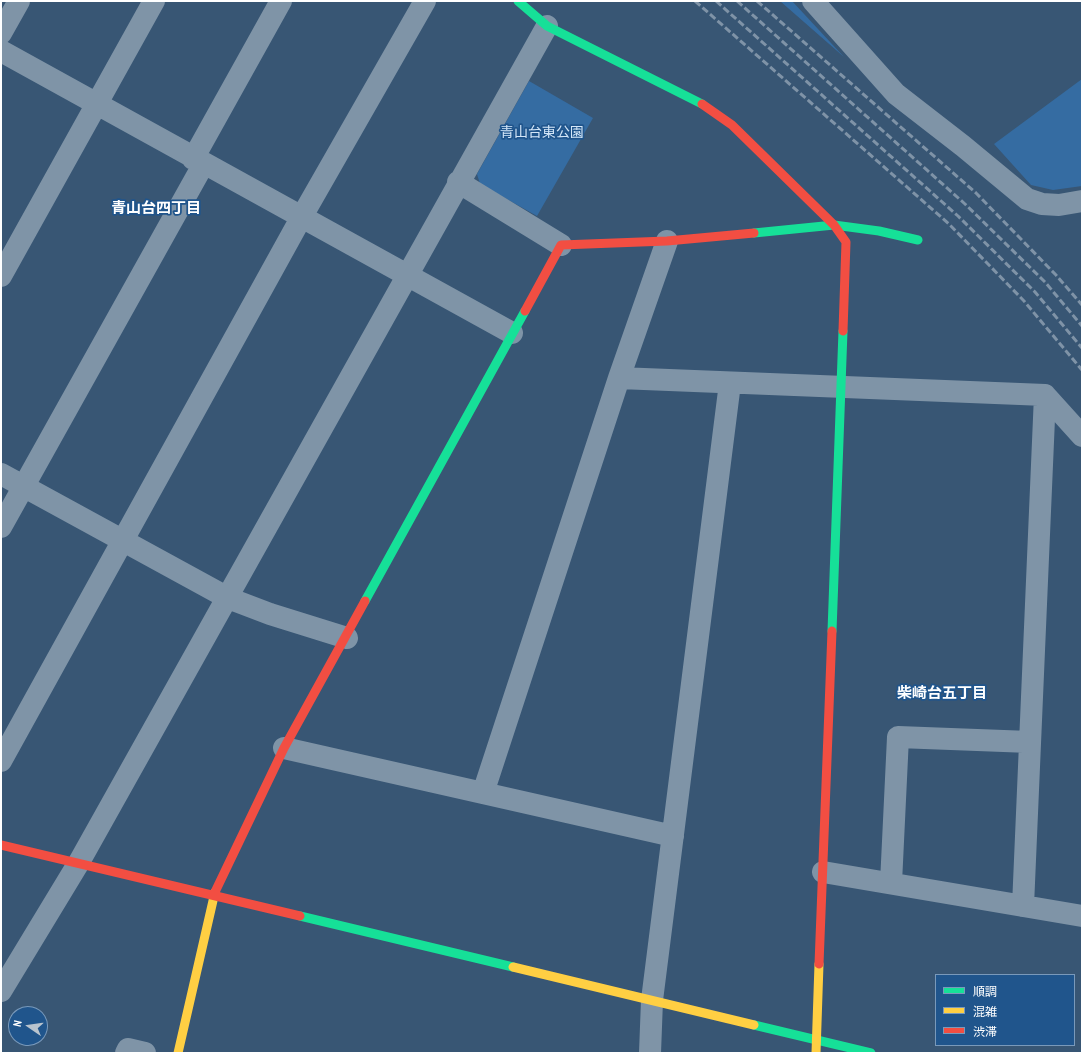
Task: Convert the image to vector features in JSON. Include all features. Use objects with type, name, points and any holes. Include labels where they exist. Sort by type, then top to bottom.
[{"type":"street","points":[[1,33],[19,1]]},
{"type":"street","points":[[1,276],[154,1]]},
{"type":"street","points":[[1,527],[198,162],[281,1]]},
{"type":"street","points":[[1,761],[301,218],[425,1]]},
{"type":"street","points":[[518,1],[547,26],[704,105],[732,125],[834,225],[846,242],[816,1053]]},
{"type":"street","points":[[813,1],[896,94],[963,146],[1027,199],[1042,204],[1058,205],[1082,201]]},
{"type":"street","points":[[1,990],[78,864],[228,598],[458,182],[547,26]]},
{"type":"street","points":[[1,51],[97,103],[198,162],[512,333]]},
{"type":"street","points":[[458,182],[561,245],[667,240],[834,225],[879,231],[918,240]]},
{"type":"street","points":[[483,793],[619,378],[667,240]]},
{"type":"street","points":[[178,1053],[213,896],[284,748],[347,638],[561,245]]},
{"type":"street","points":[[619,378],[1045,395],[1082,436]]},
{"type":"street","points":[[650,1053],[652,1000],[730,383]]},
{"type":"street","points":[[1023,906],[1045,395]]},
{"type":"street","points":[[1,474],[228,598],[270,614],[347,638]]},
{"type":"street","points":[[891,883],[898,737],[1030,742]]},
{"type":"street","points":[[284,748],[673,836]]},
{"type":"street","points":[[1,845],[871,1053]]},
{"type":"street","points":[[823,872],[1082,916]]},
{"type":"street","points":[[126,1053],[128,1049],[145,1053]]},
{"type":"green space","points":[[780,1],[792,1],[844,57]]},
{"type":"green space","points":[[1082,79],[1082,186],[1053,190],[1031,185],[994,144]]},
{"type":"green space","name":"青山台東公園","points":[[529,81],[593,118],[537,216],[480,184],[477,174]]},
{"type":"railway","points":[[695,1],[949,224],[1024,301],[1082,370]]},
{"type":"railway","points":[[716,1],[958,216],[1035,292],[1082,348]]},
{"type":"railway","points":[[737,1],[965,204],[1045,282],[1082,326]]},
{"type":"railway","points":[[757,1],[976,193],[1056,275],[1082,305]]},
{"type":"traffic: fast","points":[[518,1],[547,26],[702,104]]},
{"type":"traffic: fast","points":[[754,233],[834,225],[879,231],[918,240]]},
{"type":"traffic: fast","points":[[365,601],[525,311]]},
{"type":"traffic: fast","points":[[832,631],[843,331]]},
{"type":"traffic: fast","points":[[300,916],[513,967]]},
{"type":"traffic: fast","points":[[754,1025],[871,1053]]},
{"type":"traffic: slow","points":[[178,1053],[215,892]]},
{"type":"traffic: slow","points":[[816,1053],[819,964]]},
{"type":"traffic: slow","points":[[513,967],[754,1025]]},
{"type":"traffic: jam","points":[[702,104],[732,125],[834,225],[846,242],[843,331]]},
{"type":"traffic: jam","points":[[525,311],[561,245],[667,241],[754,233]]},
{"type":"traffic: jam","points":[[215,892],[284,748],[365,601]]},
{"type":"traffic: jam","points":[[819,964],[832,631]]},
{"type":"traffic: jam","points":[[1,845],[300,916]]},
{"type":"district","name":"青山台四丁目","points":[[156,209]]},
{"type":"district","name":"柴崎台五丁目","points":[[942,694]]}]
